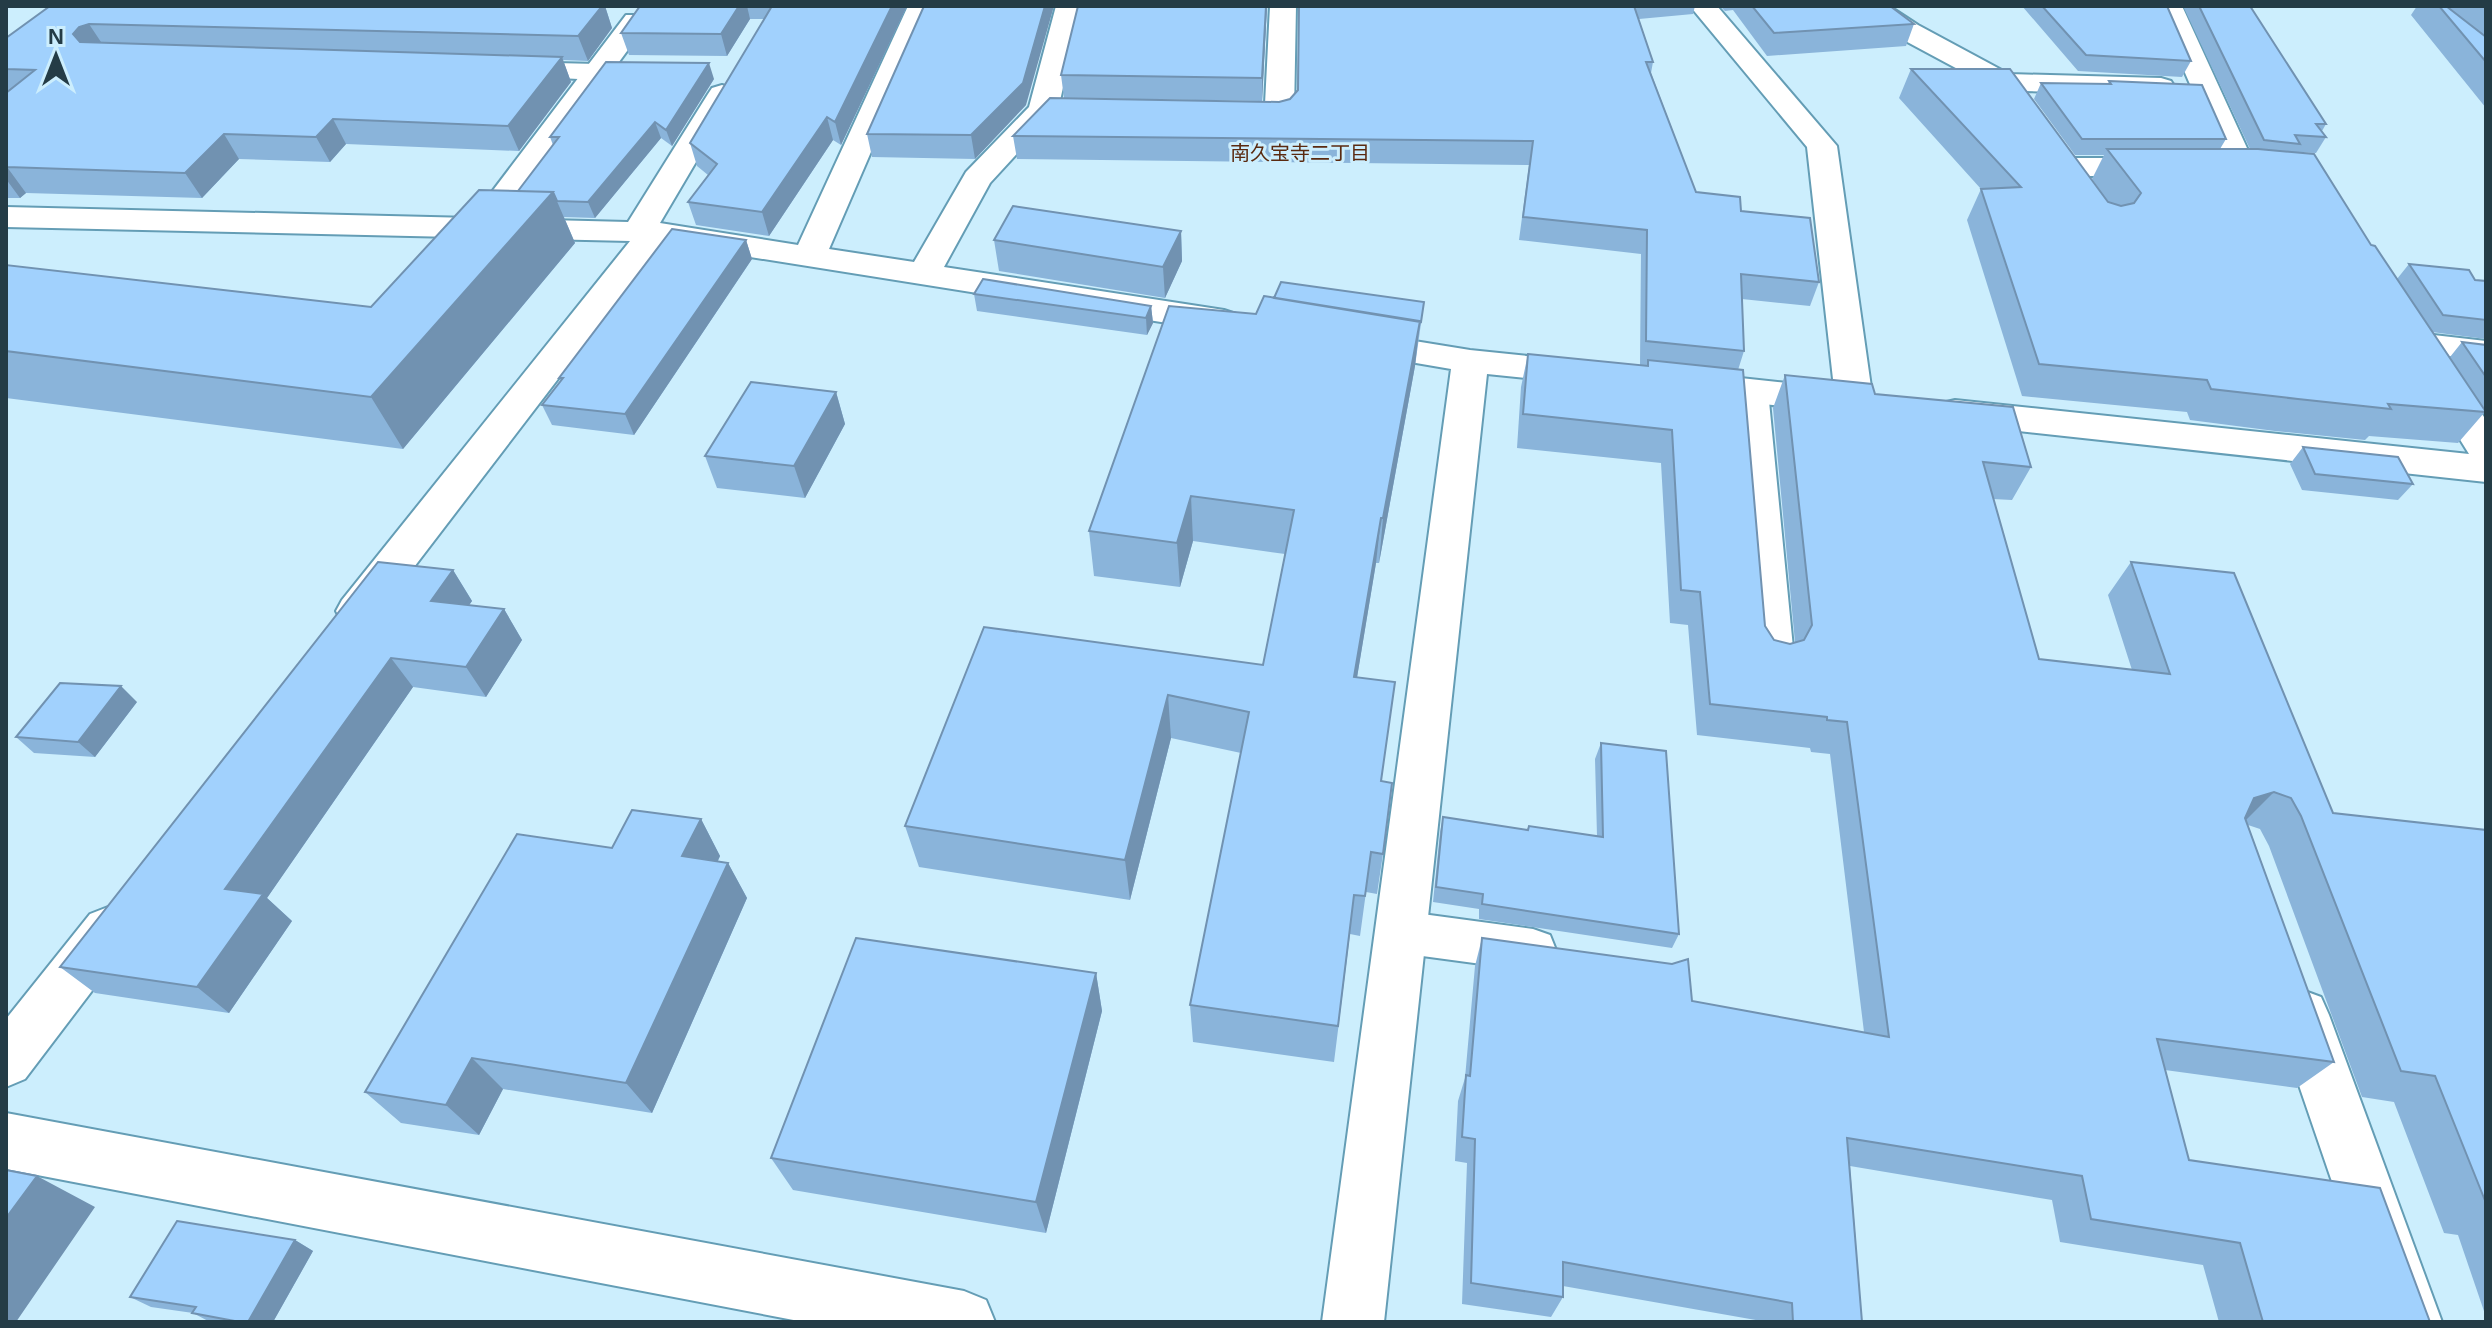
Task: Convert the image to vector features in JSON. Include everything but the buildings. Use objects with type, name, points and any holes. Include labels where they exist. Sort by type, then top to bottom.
[{"type":"street","points":[[810,255],[921,6]]},
{"type":"street","points":[[925,272],[977,179],[1043,109],[1069,6]]},
{"type":"street","points":[[1201,112],[1279,113],[1283,6]]},
{"type":"street","points":[[1703,6],[1822,146],[1885,405]]},
{"type":"street","points":[[1871,6],[1908,31],[2003,82],[2057,158],[2306,174]]},
{"type":"street","points":[[2169,6],[2206,90],[2213,167]]},
{"type":"street","points":[[482,227],[641,13]]},
{"type":"street","points":[[600,69],[632,66]]},
{"type":"street","points":[[330,646],[646,232],[738,68]]},
{"type":"street","points":[[2003,82],[2100,83],[2206,90]]},
{"type":"street","points":[[1043,109],[1074,109]]},
{"type":"street","points":[[6,217],[646,232],[925,272],[1252,325]]},
{"type":"street","points":[[2408,330],[2486,450]]},
{"type":"street","points":[[1330,338],[1470,361],[2486,469]]},
{"type":"street","points":[[1353,1322],[1470,361]]},
{"type":"street","points":[[6,1061],[134,898]]},
{"type":"street","points":[[2284,966],[2411,1322]]},
{"type":"street","points":[[6,1141],[964,1322]]},
{"type":"lane","points":[[486,69],[600,69]]},
{"type":"lane","points":[[2408,330],[2486,351]]},
{"type":"lane","points":[[1751,391],[1774,658]]},
{"type":"lane","points":[[1400,932],[1568,955]]},
{"type":"district","name":"南久宝寺二丁目","points":[[1300,153]]}]
